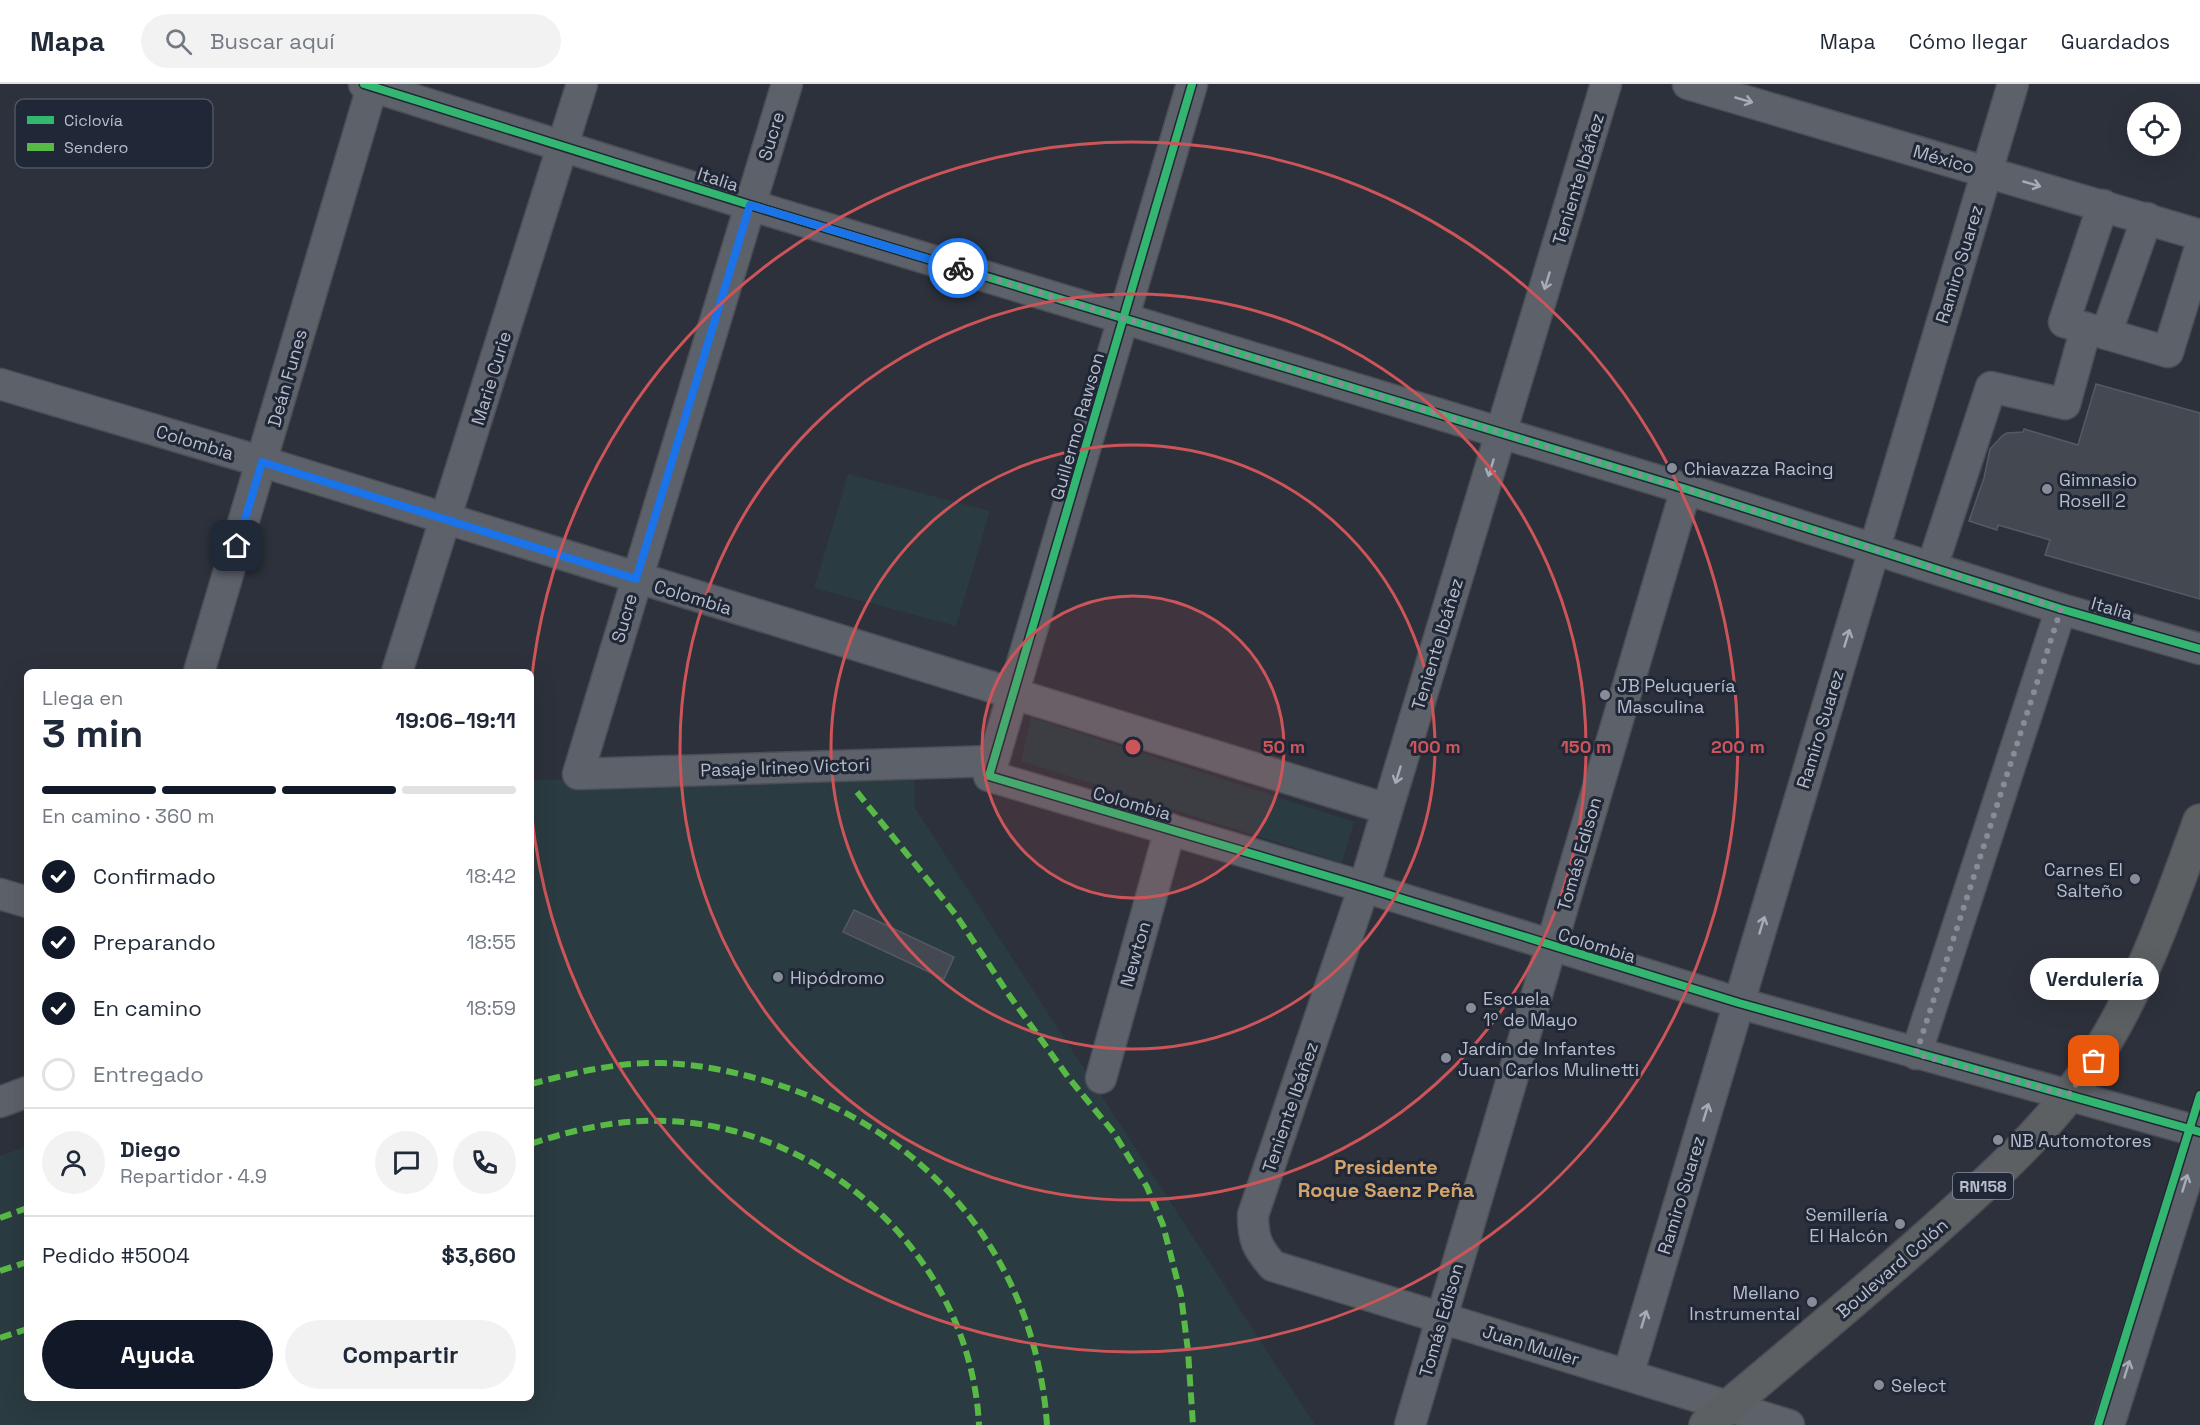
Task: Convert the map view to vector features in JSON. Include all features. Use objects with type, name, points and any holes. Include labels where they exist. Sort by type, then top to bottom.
[{"type":"highway","name":"Boulevard Colón","points":[[2169,909],[2200,821]]},
{"type":"highway","name":"Boulevard Colón","points":[[1717,1416],[1965,1204],[2017,1154],[2068,1095],[2094,1061],[2116,1024],[2169,909],[2200,853]]},
{"type":"street","name":"Marie Curie","points":[[399,669],[582,84]]},
{"type":"street","name":"Sucre","points":[[578,774],[787,84]]},
{"type":"street","name":"Guillermo Rawson","points":[[991,769],[1192,84]]},
{"type":"street","name":"Teniente Ibáñez","points":[[1273,1266],[1258,1249],[1253,1230],[1253,1215],[1364,887],[1606,84]]},
{"type":"street","name":"México","points":[[1688,84],[2200,235]]},
{"type":"street","name":"Ramiro Suarez","points":[[1628,1375],[2013,84]]},
{"type":"street","name":"Italia","points":[[370,85],[750,205],[1686,489],[2061,609],[2200,649]]},
{"type":"street","name":"Deán Funes","points":[[200,669],[370,85]]},
{"type":"street","points":[[2103,205],[2064,322],[2168,352],[2200,248]]},
{"type":"street","points":[[1932,567],[1991,387],[2065,404],[2147,218]]},
{"type":"street","name":"Colombia","points":[[0,384],[262,462],[1387,809]]},
{"type":"street","name":"Tomás Edison","points":[[1410,1425],[1686,489]]},
{"type":"street","points":[[1916,1054],[2061,609]]},
{"type":"street","name":"Colombia","points":[[991,769],[1170,829],[1739,1003],[2200,1134]]},
{"type":"street","name":"Pasaje Irineo Victori","points":[[578,774],[991,769]]},
{"type":"street","name":"Newton","points":[[1101,1078],[1170,829]]},
{"type":"street","points":[[0,894],[24,901]]},
{"type":"street","points":[[0,1102],[24,1093]]},
{"type":"street","points":[[2109,1425],[2200,1134]]},
{"type":"street","name":"Juan Muller","points":[[1273,1266],[1628,1375],[1717,1416],[1783,1424]]},
{"type":"shaded area","points":[[848,474],[990,511],[956,626],[814,588]]},
{"type":"shaded area","points":[[1031,717],[1354,822],[1342,863],[1021,761]]},
{"type":"shaded area","name":"Hipódromo","points":[[914,777],[915,808],[1315,1425],[0,1425],[0,1156],[24,1147],[24,1401],[534,1401],[534,780]]},
{"type":"building","points":[[2096,384],[2200,413],[2200,599],[2045,555],[2050,540],[1998,525],[1997,530],[1969,521],[1984,478],[1990,449],[2002,436],[2007,433],[2023,432],[2024,429],[2078,445]]},
{"type":"building","points":[[854,910],[954,957],[944,979],[843,932]]},
{"type":"marked path","points":[[857,792],[956,915],[1007,992],[1068,1077],[1114,1133],[1147,1187],[1163,1225],[1181,1295],[1188,1351],[1193,1425]]},
{"type":"marked path","points":[[534,1083],[579,1072],[628,1064],[661,1063],[698,1066],[759,1079],[818,1100],[872,1128],[919,1163],[960,1205],[994,1252],[1020,1305],[1038,1363],[1047,1425]]},
{"type":"marked path","points":[[534,1143],[587,1128],[625,1122],[683,1122],[740,1133],[794,1153],[844,1183],[887,1220],[923,1264],[951,1313],[970,1367],[979,1425]]},
{"type":"marked path","points":[[0,1218],[24,1209]]},
{"type":"marked path","points":[[0,1271],[24,1263]]},
{"type":"marked path","points":[[0,1338],[24,1330]]},
{"type":"cycle path","points":[[364,84],[750,205],[1686,489],[2061,609],[2200,649]]},
{"type":"cycle path","points":[[1192,84],[989,776],[1364,887],[1739,1003],[2200,1132]]},
{"type":"cycle path","points":[[2098,1425],[2200,1095]]},
{"type":"way so far","points":[[958,268],[1686,489],[2061,609],[1916,1054],[2068,1095],[2094,1061]]},
{"type":"place","name":"Chiavazza Racing","points":[[1672,468]]},
{"type":"place","name":"Gimnasio Rosell 2","points":[[2047,489]]},
{"type":"place","name":"JB Peluquería Masculina","points":[[1605,695]]},
{"type":"place","name":"Carnes El Salteño","points":[[2135,879]]},
{"type":"place","name":"Hipódromo","points":[[778,977]]},
{"type":"place","name":"Escuela 1º de Mayo","points":[[1471,1008]]},
{"type":"place","name":"Jardín de Infantes Juan Carlos Mulinetti","points":[[1446,1058]]},
{"type":"place","name":"Verdulería","points":[[2094,1061]]},
{"type":"place","name":"NB Automotores","points":[[1998,1140]]},
{"type":"place","name":"Semillería El Halcón","points":[[1900,1224]]},
{"type":"place","name":"Mellano Instrumental","points":[[1812,1302]]},
{"type":"place","name":"Select","points":[[1879,1385]]},
{"type":"district","name":"Presidente Roque Saenz Peña","points":[[1386,1178]]},
{"type":"route","points":[[237,546],[262,462],[636,579],[750,205],[958,268]]}]
